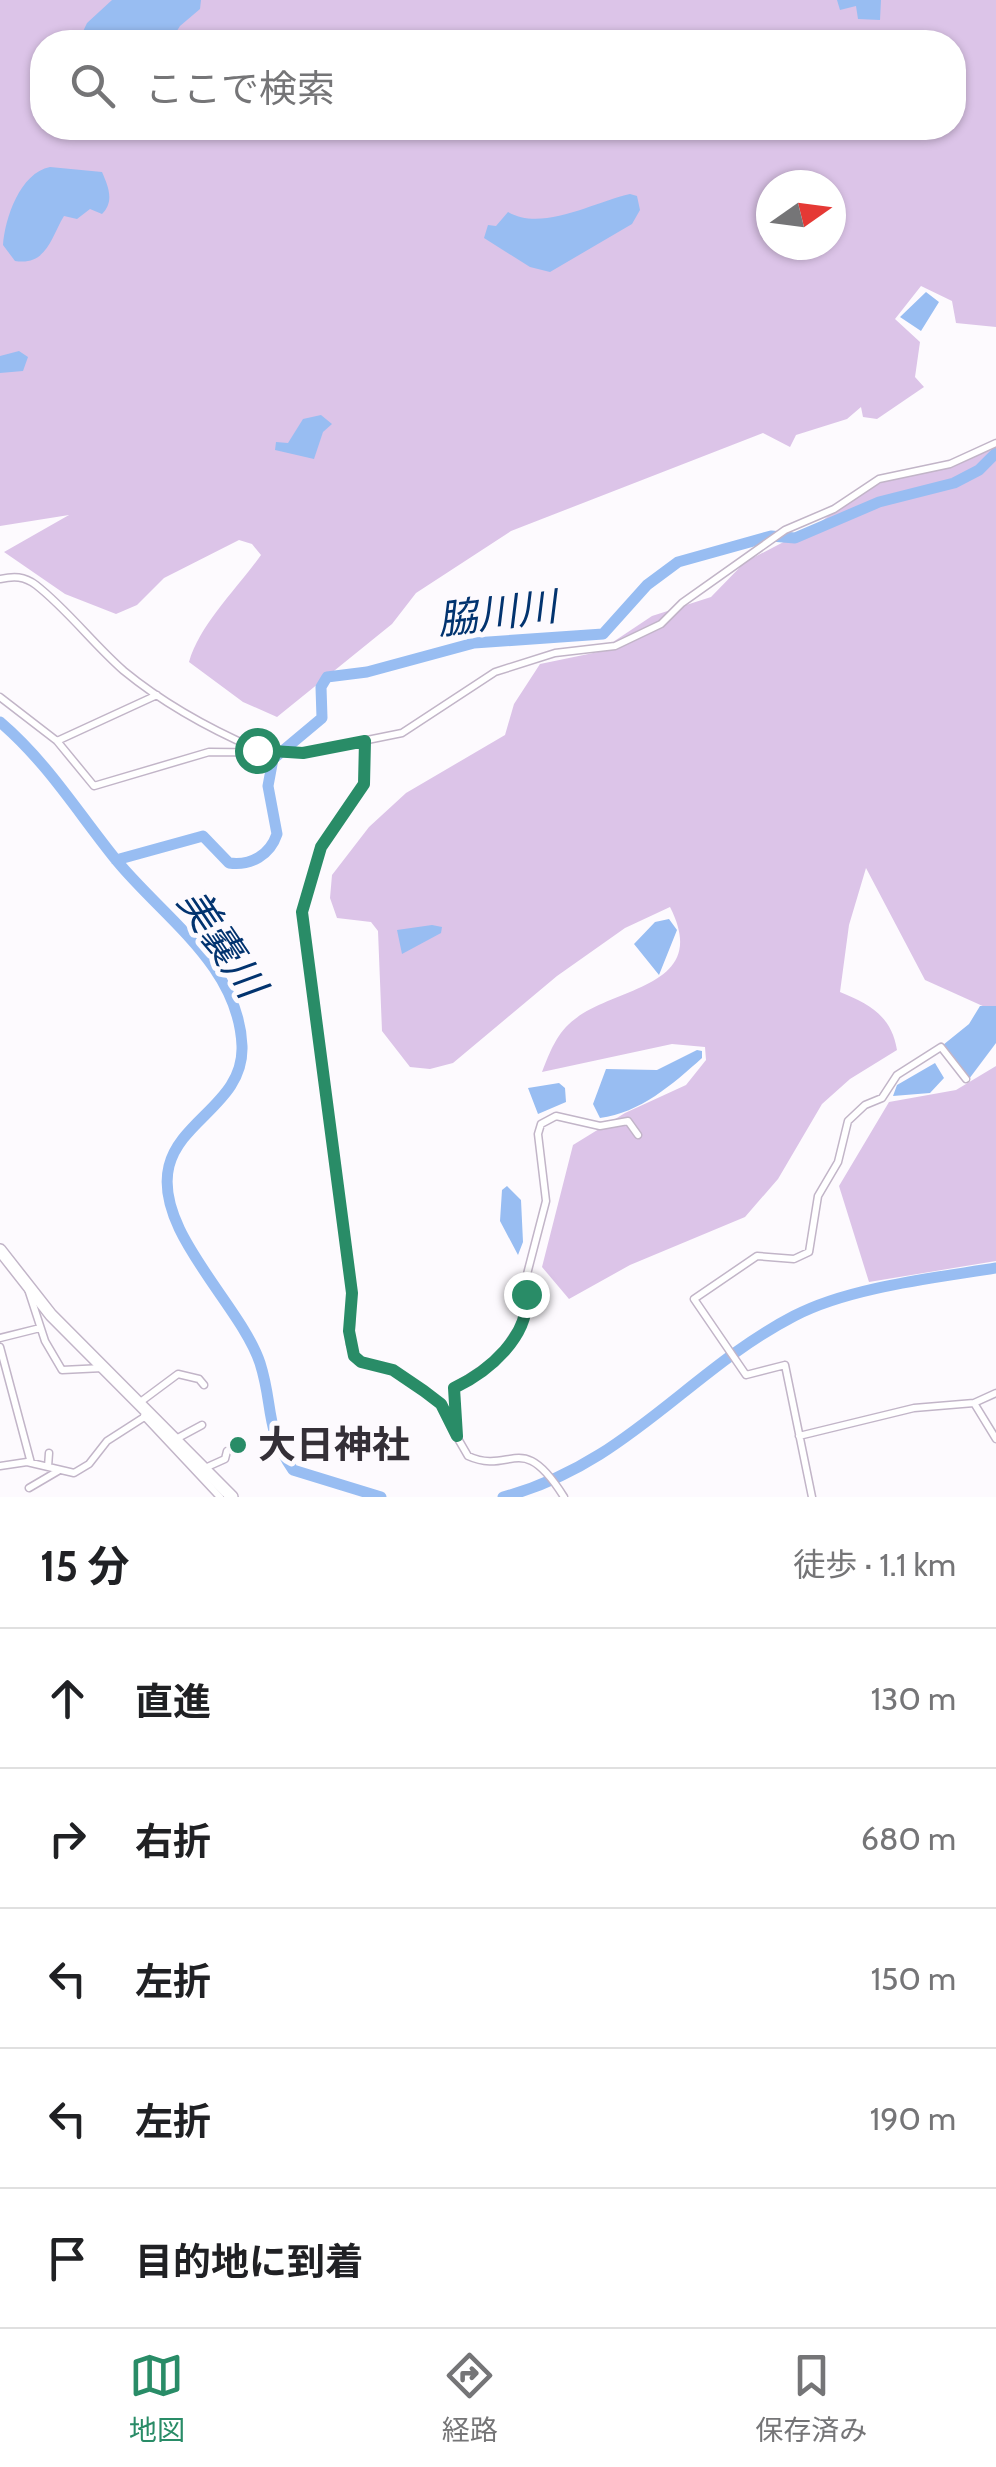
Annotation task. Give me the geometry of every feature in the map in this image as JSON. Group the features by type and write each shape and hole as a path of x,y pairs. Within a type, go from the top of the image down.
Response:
{"main road":[{"path":"1,1253 28,1288 147,1415 232,1497"}],"street":[{"path":"0,696 56,741 94,786 208,752 296,752 365,741 414,728 494,672 555,653 616,646 661,624 682,603 785,530 834,509 879,479 950,464 996,443"},
{"path":"0,579 16,576 35,585 124,670 157,695 218,733 257,750"},
{"path":"56,741 157,695"},
{"path":"365,741 364,784 321,847 302,912 352,1293 350,1344 358,1361 393,1370 441,1404 474,1459 522,1456 550,1476 563,1494"},
{"path":"812,1497 785,1365 746,1374 694,1299 757,1256 794,1260 808,1252 818,1196 838,1162 848,1121 865,1105 882,1098 897,1075 941,1047 966,1079"},
{"path":"457,1436 454,1388 499,1358 520,1326 527,1305 526,1278 546,1201 538,1134 541,1124 556,1116 600,1126 628,1121 638,1135"},
{"path":"28,1288 40,1328 62,1370 103,1368"},
{"path":"0,1338 40,1328"},
{"path":"0,1347 31,1463"},
{"path":"138,1403 178,1374 199,1379 204,1385"},
{"path":"800,1436 914,1408 974,1402 996,1393"},
{"path":"974,1402 996,1439"},
{"path":"0,1466 31,1463 58,1470 82,1469 108,1441 147,1415 220,1497"},
{"path":"175,1440 202,1425"},
{"path":"204,1469 226,1459 227,1451"},
{"path":"48,1453 48,1467"},
{"path":"29,1488 58,1470"}],"shaded area":[{"path":"0,0 996,0 996,327 956,323 952,301 921,286 895,319 920,342 915,377 924,387 877,419 863,417 861,407 847,419 796,435 790,447 763,433 511,531 416,593 392,624 277,717 243,702 189,662 210,620 261,555 252,544 239,540 164,578 137,605 116,614 65,594 4,552 69,515 0,526"},
{"path":"996,449 996,1012 925,980 866,868 849,925 840,992 861,1001 885,1020 897,1050 850,1079 822,1104 778,1179 745,1217 630,1265 569,1299 542,1267 573,1145 625,1113 686,1085 706,1060 705,1047 672,1044 542,1072 559,1036 575,1019 654,981 669,969 678,954 679,933 670,907 625,928 557,976 453,1063 430,1069 410,1067 382,1031 378,931 371,922 337,918 330,898 332,875 369,827 406,793 505,735 514,704 540,664 598,652 652,616 711,597 745,562 818,524 858,493 915,468"},
{"path":"996,1066 996,1261 869,1282 839,1186 889,1102 956,1090"}],"water":[{"path":"112,0 201,0 200,9 178,30 84,30"},
{"path":"837,0 881,0 880,20 858,19 856,6 840,10"},
{"path":"50,167 102,172 108,204 102,214 90,209 77,219 64,216 41,254 34,259 15,261 3,245 11,210 30,178"},
{"path":"630,194 637,196 640,210 632,224 550,272 530,267 484,238 488,225 496,226 508,212 536,219 552,217"},
{"path":"926,292 939,302 921,331 900,317"},
{"path":"19,351 28,357 23,371 0,373 0,356"},
{"path":"321,415 332,424 323,432 314,459 275,450 276,442 288,443 303,419"},
{"path":"669,919 677,930 659,975 634,944 655,922"},
{"path":"442,927 441,933 402,954 397,930"},
{"path":"980,1006 996,1006 996,1043 969,1079 943,1045 969,1024"},
{"path":"702,1051 702,1058 655,1096 629,1110 600,1118 593,1104 606,1069 657,1070"},
{"path":"935,1063 944,1078 930,1093 893,1096 897,1085"},
{"path":"559,1083 565,1088 566,1102 538,1114 528,1088"},
{"path":"507,1186 521,1200 523,1242 518,1255 500,1221 502,1190"}],"waterway":[{"name":"脇川川","path":"116,860 203,836 229,863 245,863 265,853 277,834 268,786 273,759 322,718 321,687 327,677 367,672 474,643 603,634 647,585 678,562 771,536 795,538 879,502 954,483 979,470 996,453"},
{"name":"美嚢川","path":"0,722 48,771 135,882 196,944 228,991 238,1017 240,1065 233,1082 186,1135 169,1166 168,1190 174,1216 201,1267 250,1341 260,1363 278,1441 293,1470 381,1497"},
{"name":"美嚢川","path":"503,1497 585,1463 756,1338 794,1316 866,1291 996,1268"}],"place":[{"name":"大日神社","path":"238,1445"}],"route":[{"path":"257,750 303,753 365,741 364,784 321,847 302,912 352,1293 349,1331 354,1356 358,1361 393,1370 441,1404 457,1436 454,1388 499,1358 520,1326 527,1305 526,1294"}]}
